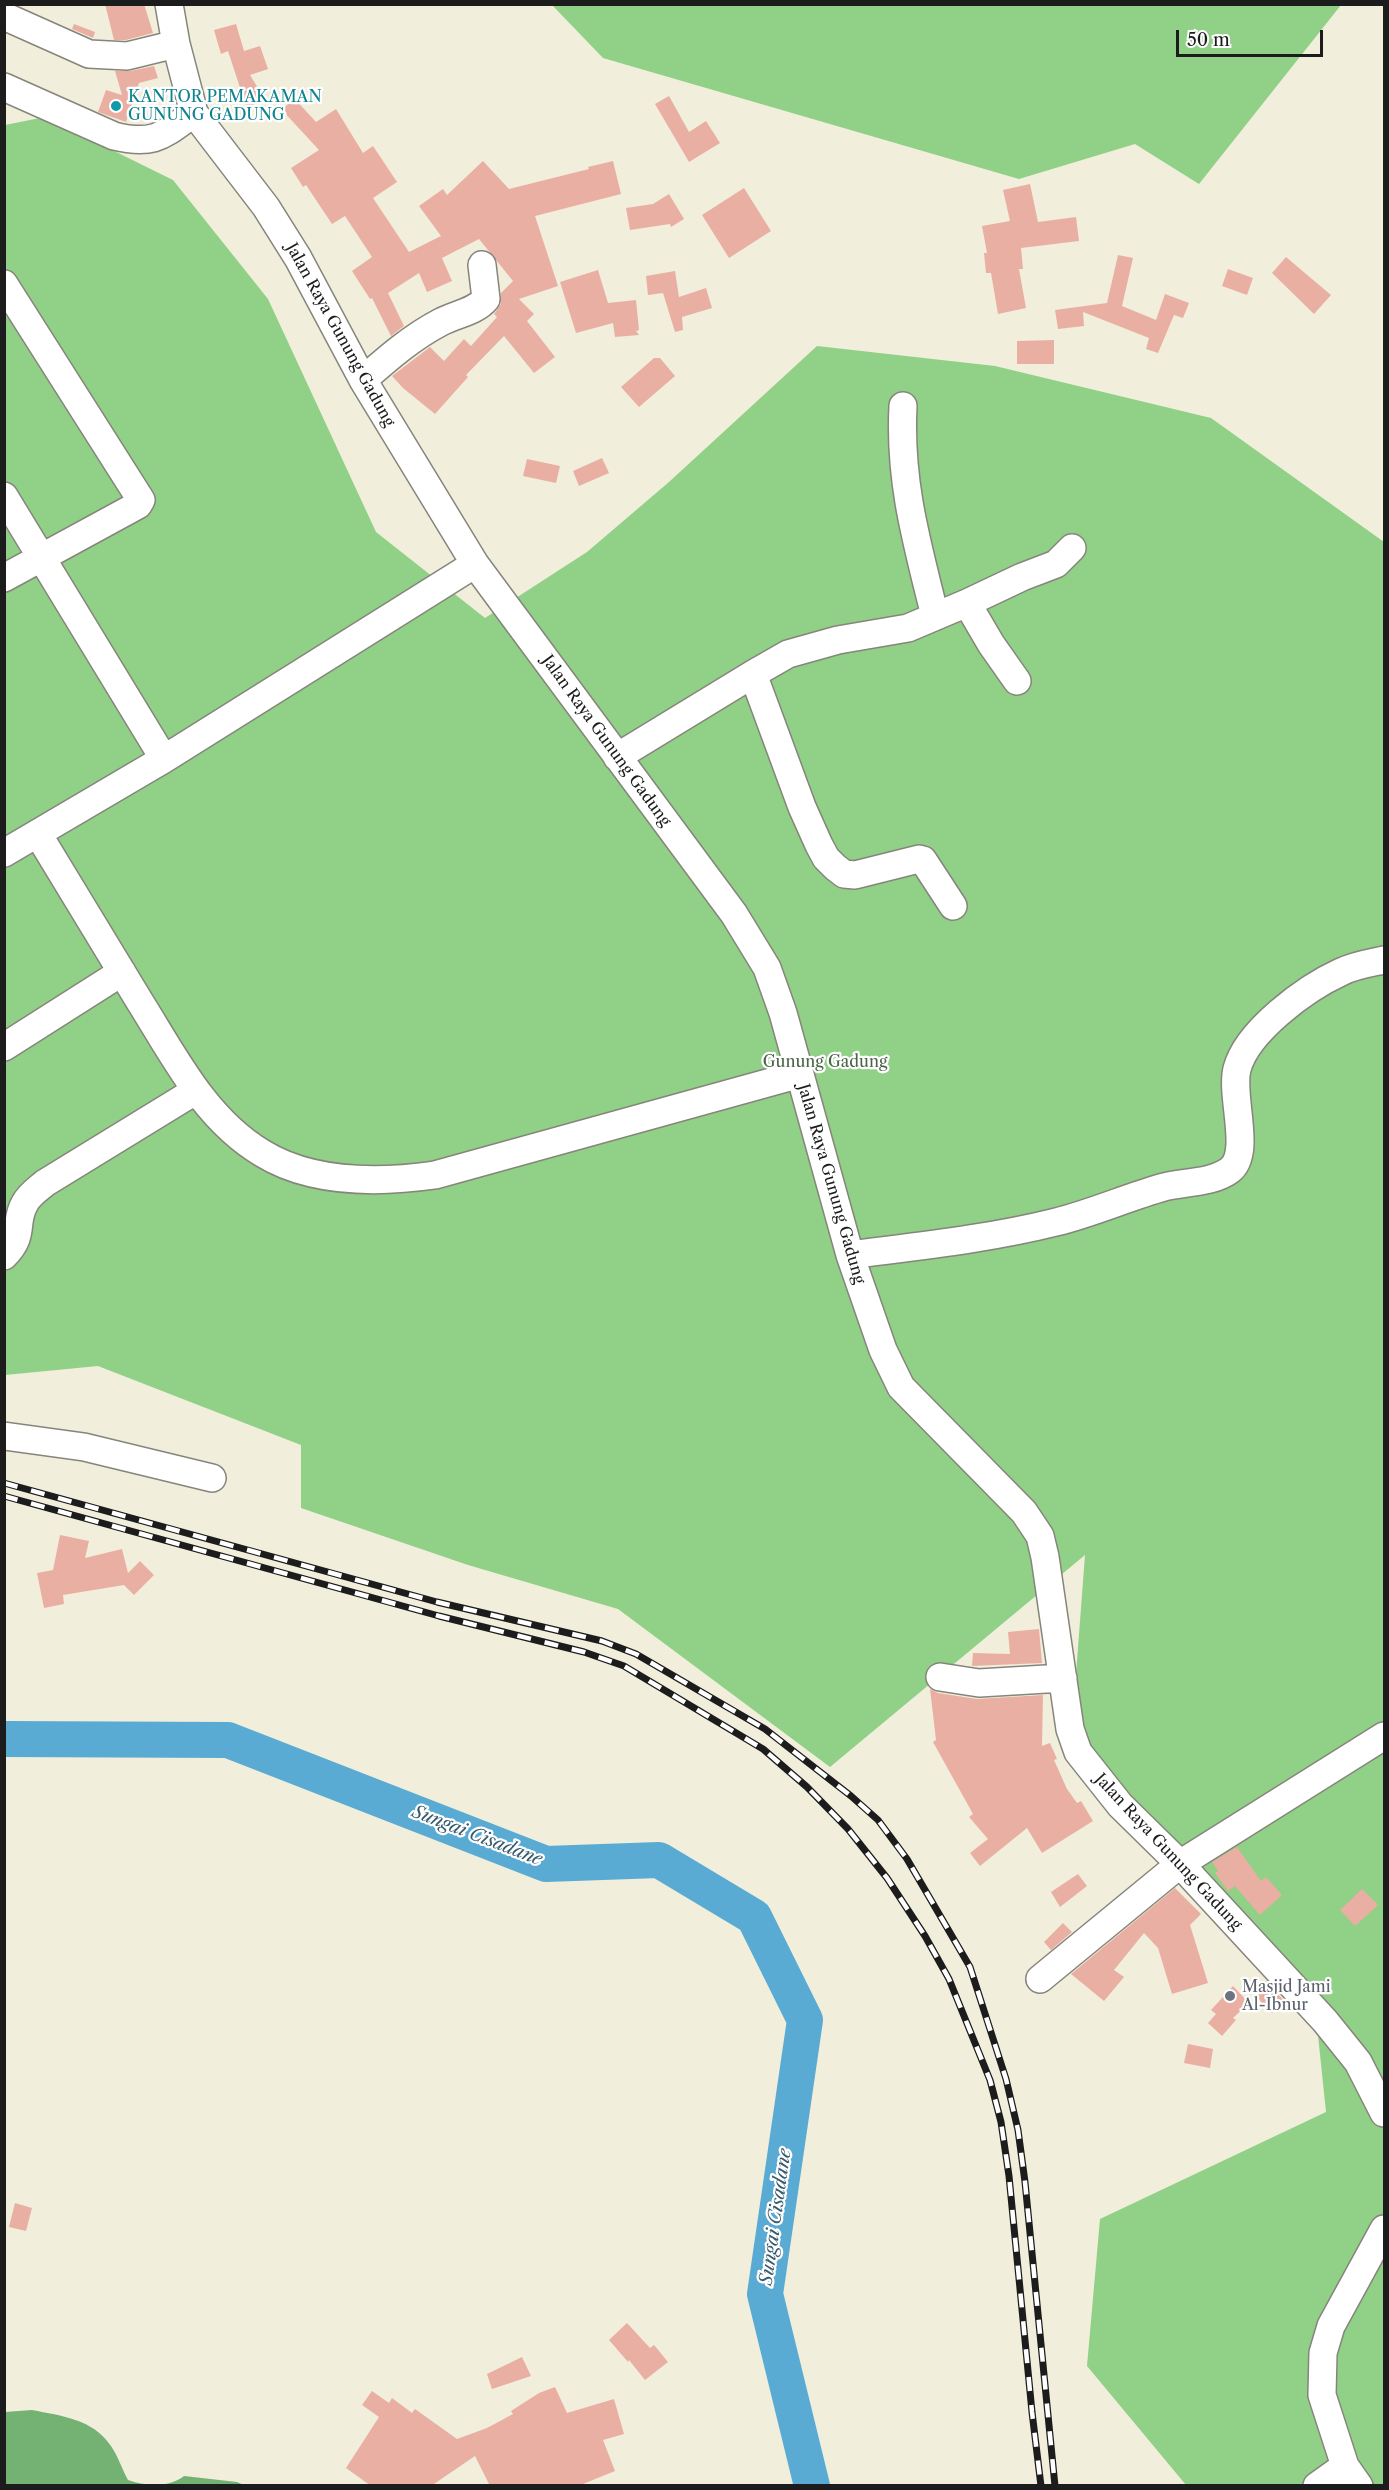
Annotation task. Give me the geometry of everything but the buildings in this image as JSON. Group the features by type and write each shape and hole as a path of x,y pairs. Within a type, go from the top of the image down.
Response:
{"street":[{"name":"Jalan Raya Gunung Gadung","path":"169,4 176,44 194,112 266,207 297,258 363,380 475,564 734,914 767,968 800,1074 849,1255 883,1350 901,1387 1024,1512 1040,1536 1071,1729 1078,1752 1120,1805 1180,1864 1325,2021 1358,2062 1384,2113"},
{"path":"4,16 89,54 128,56 176,44"},
{"path":"4,87 114,136 129,140 158,139 194,112"},
{"path":"363,380 394,353 441,322 480,305 486,299 482,266"},
{"path":"4,284 141,500 138,505 4,578"},
{"path":"903,406 901,436 905,485 935,616"},
{"path":"4,496 164,759"},
{"path":"617,758 788,654 811,647 892,632 935,616 1056,564 1072,548"},
{"path":"4,853 164,759 475,564"},
{"path":"967,603 991,644 1017,681"},
{"path":"753,674 802,807 826,858 844,874 855,875 919,859 923,860 953,906"},
{"path":"38,834 195,1091 237,1135 261,1153 290,1167 317,1174 378,1180 435,1175 800,1074"},
{"path":"849,1255 969,1240 1056,1222 1164,1187 1216,1176 1229,1170 1236,1163 1240,1152 1235,1086 1237,1069 1254,1038 1281,1012 1327,979 1355,966 1384,960"},
{"path":"4,1047 122,972"},
{"path":"4,1256 13,1247 18,1237 21,1211 34,1193 45,1183 195,1091"},
{"path":"4,1436 84,1447 212,1478"},
{"path":"940,1677 989,1683 1063,1678"},
{"path":"1040,1979 1180,1864 1384,1736"},
{"path":"1317,2486 1352,2476 1322,2394 1323,2353 1335,2317 1384,2229"}],"green space":[{"path":"552,5 1341,5 1199,184 1135,144 1019,179 603,58"},
{"name":"Gunung Gadung","path":"45,117 173,180 268,299 376,532 485,618 587,552 669,482 817,346 995,366 1211,418 1384,542 1384,2485 1186,2485 1087,2366 1100,2219 1326,2112 1316,2016 1180,1864 1072,1727 1085,1555 830,1767 618,1609 468,1565 301,1508 301,1445 98,1366 5,1375 5,125"},
{"path":"32,2410 86,2424 104,2437 111,2446 128,2480 157,2485 5,2485 5,2412"},
{"path":"184,2476 237,2482 244,2485 157,2485 171,2483"}],"waterway":[{"name":"Sungai Cisadane","path":"4,1739 228,1740 546,1864 659,1860 754,1917 805,2020 765,2294 812,2486"}],"railway":[{"path":"4,1483 437,1602 602,1641 636,1654 765,1729 878,1820 907,1859 970,1967 1006,2079 1018,2130 1025,2182 1055,2486"},
{"path":"4,1496 439,1616 584,1652 624,1666 763,1749 807,1787 848,1829 887,1878 925,1936 949,1979 990,2080 1001,2122 1009,2176 1041,2486"}],"place":[{"name":"KANTOR PEMAKAMAN GUNUNG GADUNG","path":"116,106"},
{"name":"Masjid Jami Al-Ibnur","path":"1230,1996"}]}
